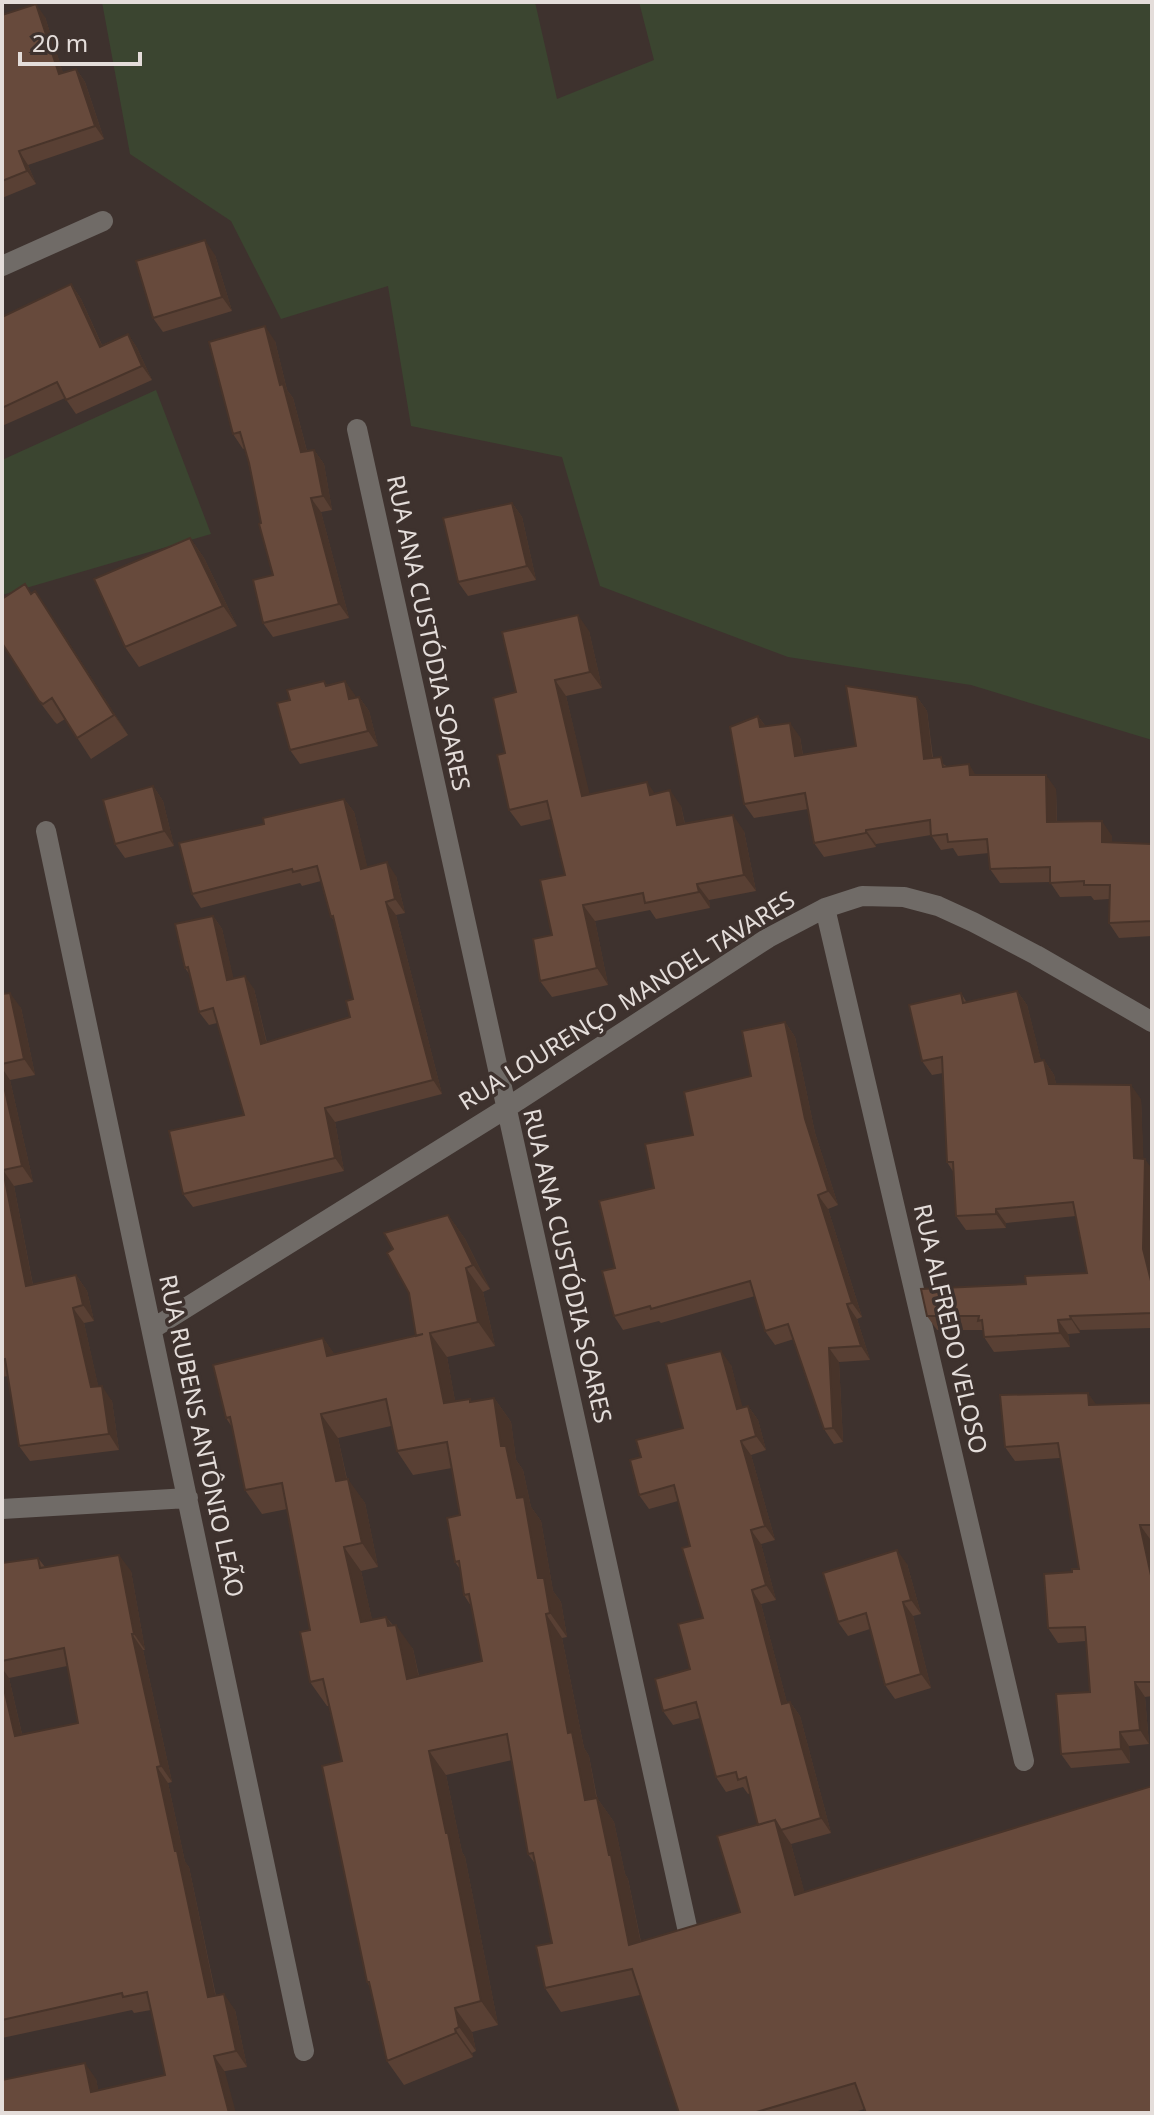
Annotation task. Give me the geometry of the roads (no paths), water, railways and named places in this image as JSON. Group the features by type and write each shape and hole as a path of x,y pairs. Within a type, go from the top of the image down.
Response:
{"street":[{"path":"2,266 103,221"},
{"name":"RUA ANA CUSTÓDIA SOARES","path":"357,429 687,1927"},
{"name":"RUA RUBENS ANTÔNIO LEÃO","path":"46,831 304,2051"},
{"name":"RUA LOURENÇO MANOEL TAVARES","path":"152,1329 505,1109 768,938 825,908 862,896 904,897 938,906 1036,955 1148,1020"},
{"name":"RUA ALFREDO VELOSO","path":"825,908 1024,1761"},
{"path":"1148,1020 1152,1041"},
{"path":"2,1509 188,1498"}]}
